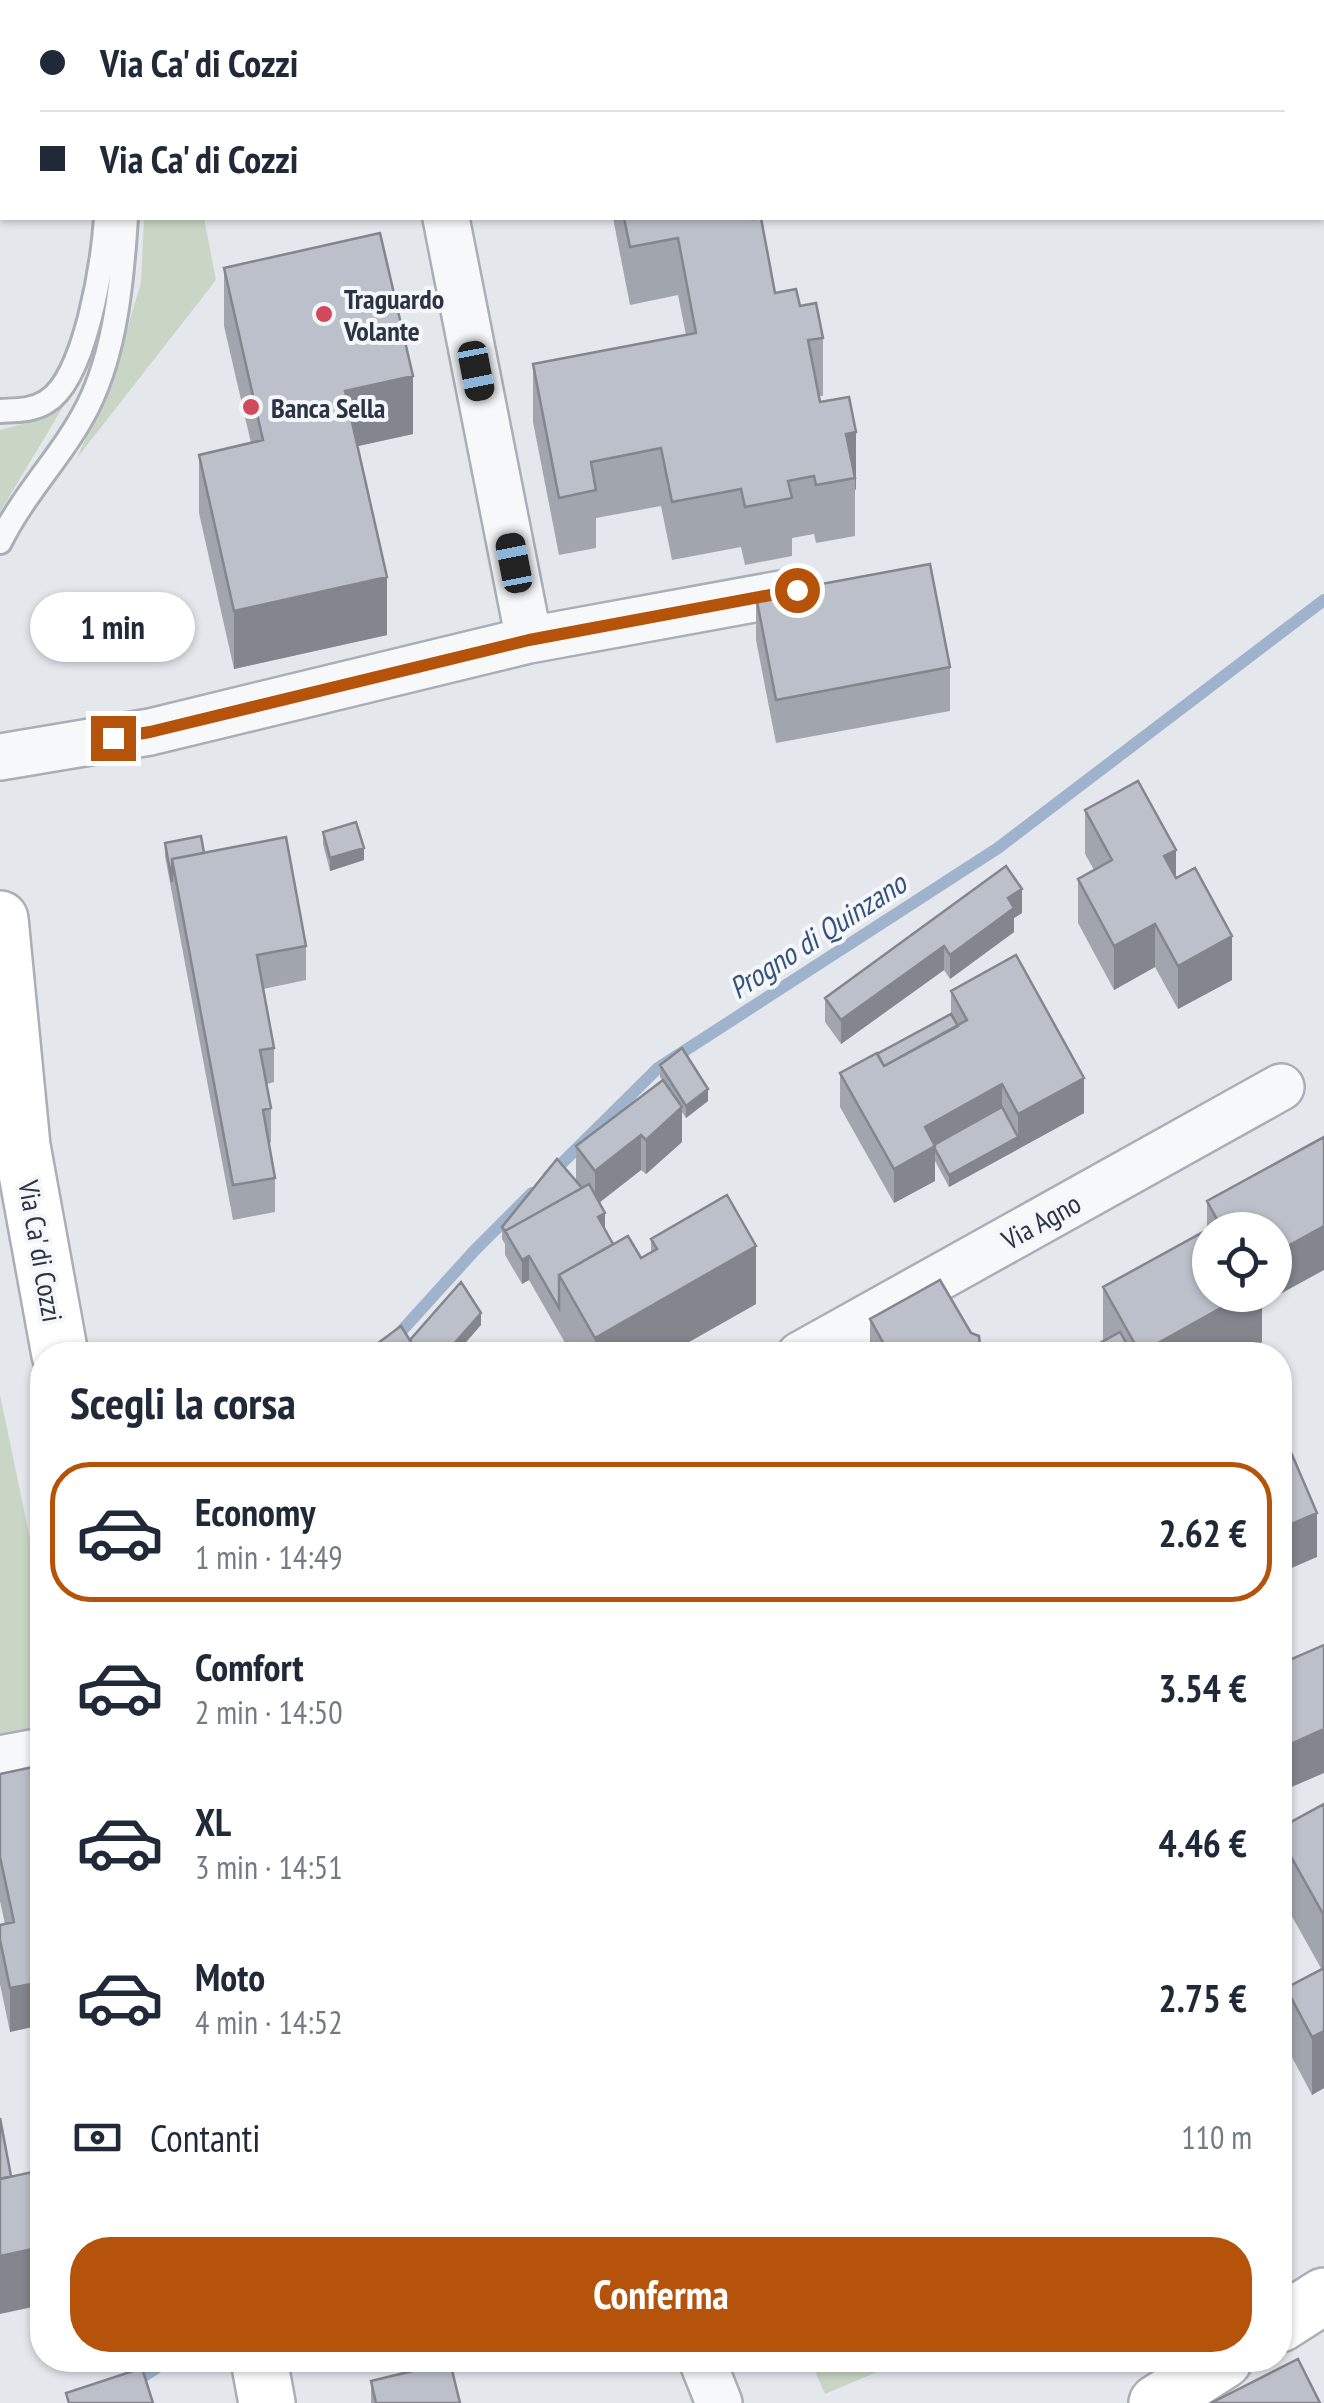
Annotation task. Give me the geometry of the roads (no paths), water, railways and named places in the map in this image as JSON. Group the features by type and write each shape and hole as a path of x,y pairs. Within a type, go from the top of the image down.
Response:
{"main road":[{"name":"Via Ca' di Cozzi","path":"0,919 22,1146 58,1342"},
{"name":"Via Ca' di Cozzi","path":"0,1078 22,1146"},
{"path":"1292,2316 1324,2296"},
{"path":"261,2372 267,2403"},
{"path":"1157,2403 1205,2372"}],"street":[{"path":"446,220 529,640"},
{"path":"0,757 150,732 529,640 797,590"},
{"name":"Via Agno","path":"823,1342 1281,1087"},
{"path":"0,1760 30,1754"},
{"path":"707,2372 719,2403"}],"lane":[{"path":"0,411 30,409 49,401 62,386 79,352 96,294 106,220"},
{"path":"0,542 88,406 111,340 126,220"}],"waterway":[{"name":"Progno di Quinzano","path":"549,1176 658,1068 998,848 1324,600"},
{"name":"Progno di Quinzano","path":"392,1342 532,1193"},
{"name":"Progno di Quinzano","path":"133,2383 150,2372"}],"place":[{"name":"Traguardo Volante","path":"324,314"},
{"name":"Banca Sella","path":"251,407"}]}
